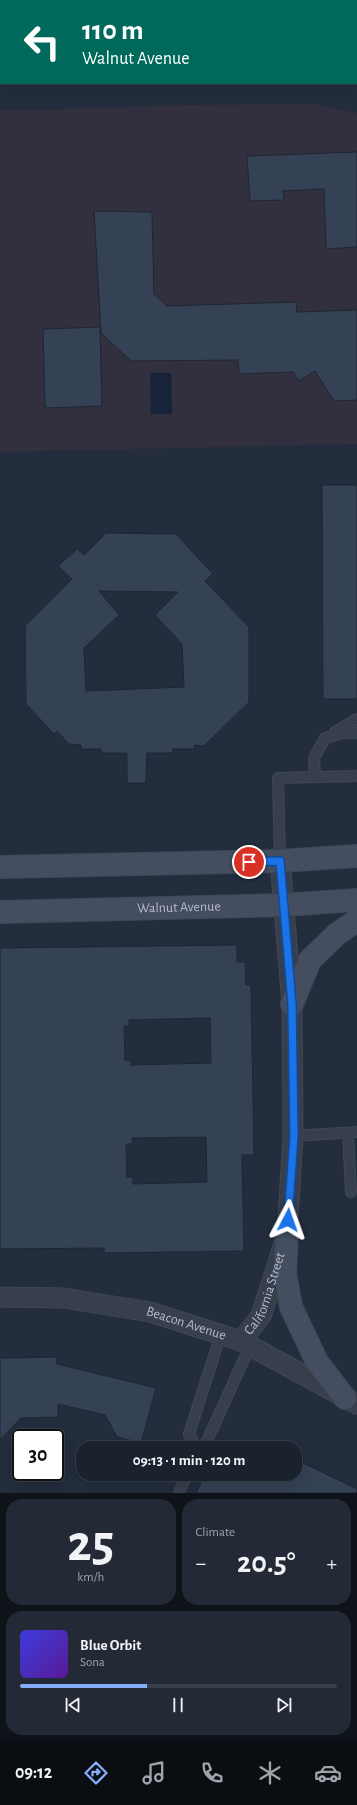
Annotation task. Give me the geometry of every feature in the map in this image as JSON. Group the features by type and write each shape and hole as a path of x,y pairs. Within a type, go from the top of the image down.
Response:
{"main road":[{"path":"0,867 280,861 357,856"},
{"name":"Walnut Avenue","path":"0,912 283,904 357,900"},
{"path":"292,1004 310,960 337,934 357,920"},
{"path":"287,1234 285,1273 290,1307 317,1362 351,1401"}],"street":[{"name":"California Street","path":"245,1343 261,1316 287,1234 294,1136 292,1004 280,861"},
{"name":"Beacon Avenue","path":"0,1297 64,1298 150,1312 245,1343 351,1401"}],"lane":[{"path":"315,777 314,758 325,738 357,719"},
{"path":"325,738 344,733 357,733"},
{"path":"280,861 278,778 357,776"},
{"path":"294,1136 353,1133 350,1192"},
{"path":"193,1441 189,1434 221,1334"},
{"path":"207,1441 245,1343"},
{"path":"179,1493 183,1481"}],"shaded area":[{"path":"314,104 357,113 357,444 0,452 0,111 182,105"}],"water":[{"path":"150,373 171,373 172,414 151,414"}],"building":[{"path":"357,152 357,247 326,249 324,189 283,191 284,200 250,201 247,156"},
{"path":"94,211 152,212 154,294 167,306 296,302 297,312 357,310 357,400 334,401 315,371 299,381 293,372 239,374 238,360 131,361 101,333"},
{"path":"100,327 102,406 45,408 43,329"},
{"path":"322,485 357,485 357,699 323,699"},
{"path":"106,533 176,534 213,574 205,581 249,627 249,702 204,746 195,745 194,749 173,749 172,753 147,753 146,783 127,783 127,753 102,753 101,749 81,749 81,745 69,744 57,731 54,734 26,704 25,626 72,579 58,566 77,549 84,555","holes":["99,591 178,592 155,615 182,644 184,687 86,691 84,648 119,615"]},
{"path":"237,945 237,962 245,962 246,985 251,985 254,1155 242,1155 244,1251 104,1253 104,1248 0,1249 0,948","holes":["210,1018 211,1063 131,1065 131,1060 125,1060 124,1026 129,1026 129,1020","206,1137 207,1182 133,1184 133,1177 127,1177 126,1144 132,1144 132,1138"]},
{"path":"57,1357 57,1364 156,1388 142,1441 133,1441 117,1437 105,1415 58,1404 58,1417 21,1418 0,1440 0,1358"},
{"path":"302,1462 357,1489 357,1493 196,1493 202,1481 302,1481"}],"route":[{"path":"249,862 280,861 292,1004 294,1136 288,1220"}]}
